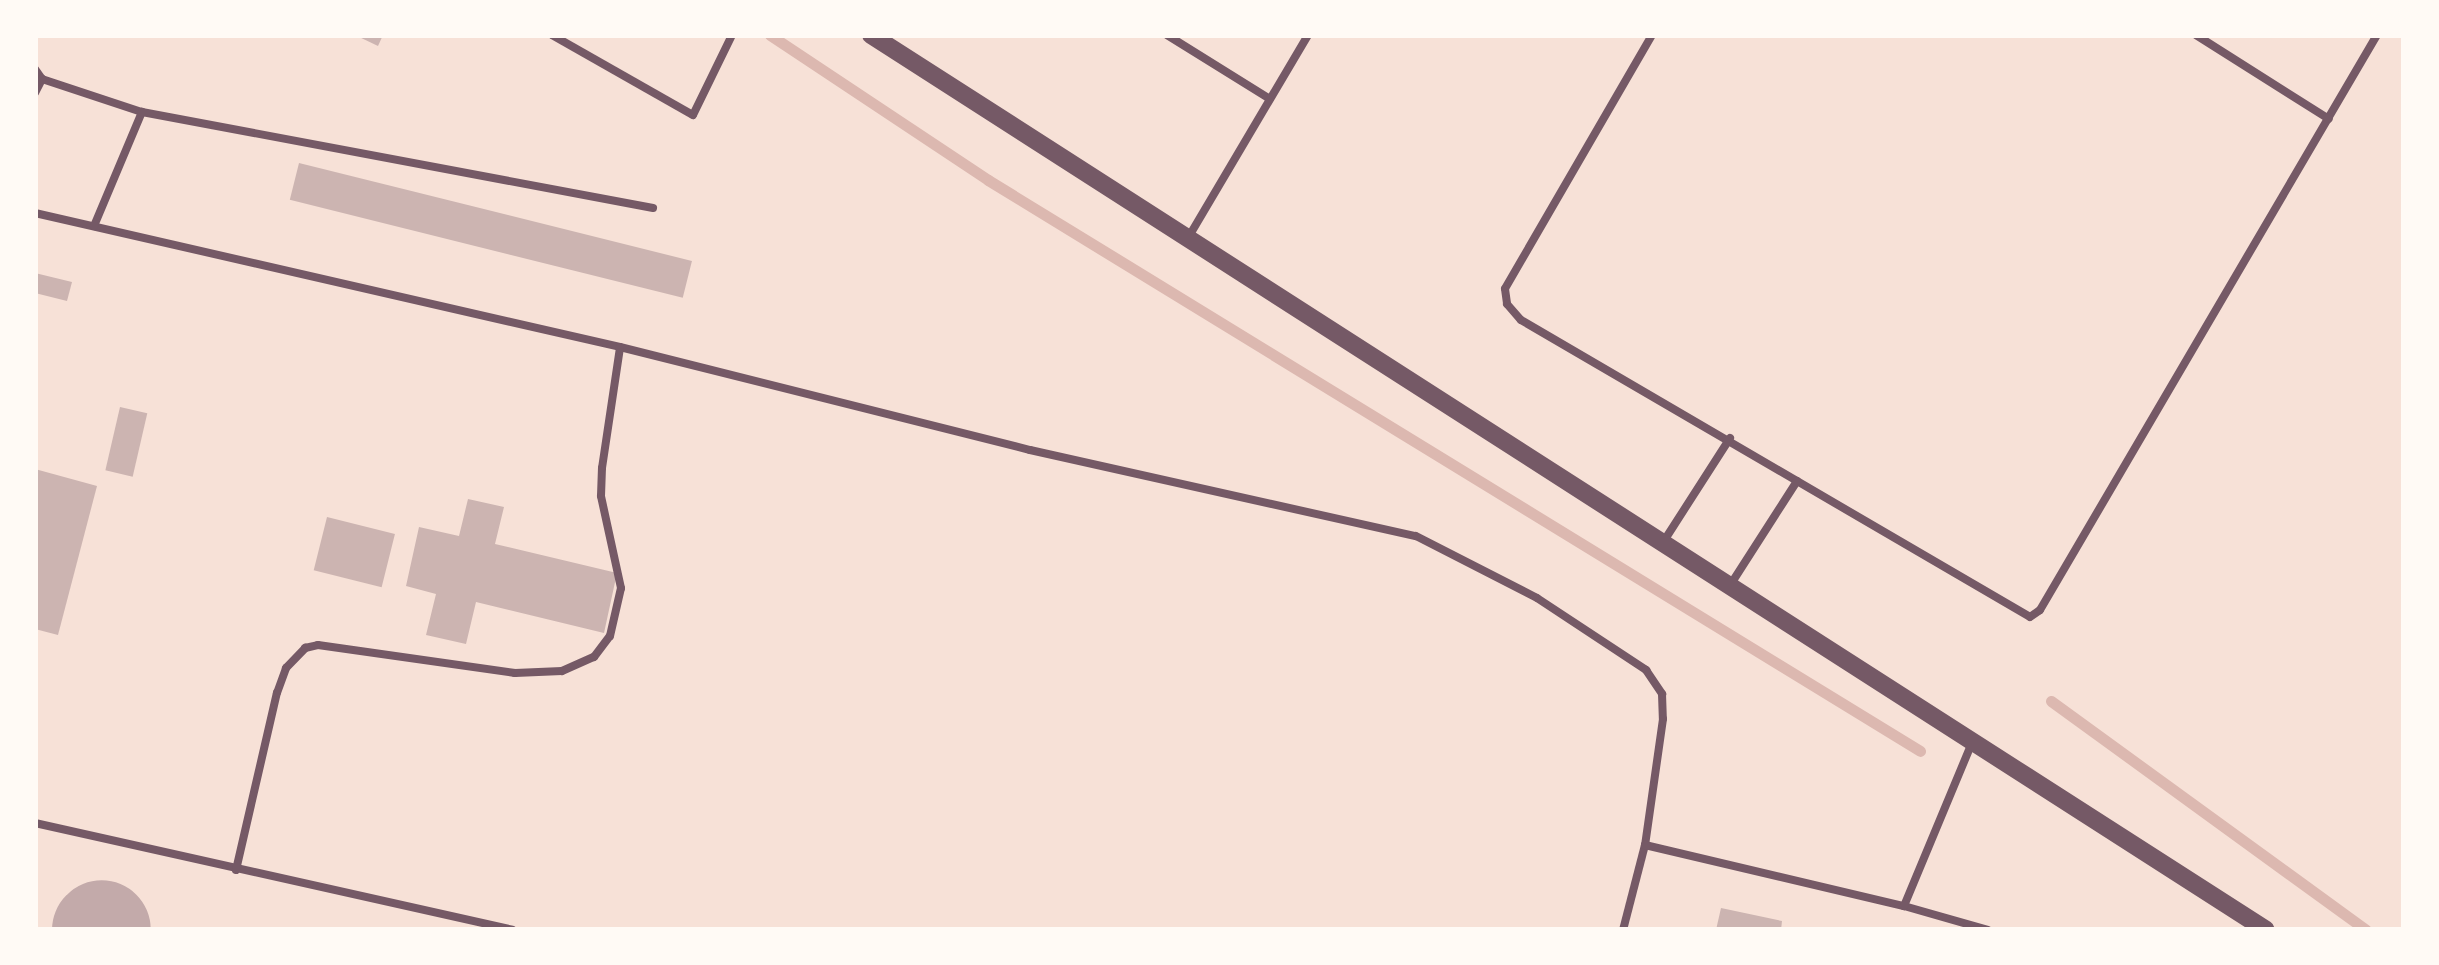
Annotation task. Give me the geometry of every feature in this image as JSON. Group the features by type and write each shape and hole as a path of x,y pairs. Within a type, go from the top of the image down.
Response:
{"street":[{"path":"872,35 894,41 1186,240 2266,930"}],"lane":[{"path":"552,35 693,115 732,35"},
{"path":"1167,35 1270,98"},
{"path":"1186,240 1308,35"},
{"path":"1652,35 1505,289 1507,304 1522,320 1730,438 2013,610 2030,616 2040,610 2377,35"},
{"path":"2196,35 2329,119"},
{"path":"35,69 42,79 142,112 654,208"},
{"path":"35,93 42,79"},
{"path":"94,226 142,112"},
{"path":"35,213 620,347 1030,450 1416,536 1442,547 1537,598 1646,670 1662,694 1663,719 1645,844 1623,930"},
{"path":"236,870 276,693 286,668 305,648 318,645 515,673 562,671 594,657 610,636 621,588 601,496 620,347"},
{"path":"1661,544 1730,438"},
{"path":"1728,588 1797,482"},
{"path":"1904,906 1973,742"},
{"path":"35,823 512,930"},
{"path":"1645,844 1988,930"}],"building":[{"path":"355,35 383,35 378,46"},
{"path":"299,163 692,261 683,298 290,200"},
{"path":"35,273 72,282 67,301 35,293"},
{"path":"120,407 147,413 133,477 105,470"},
{"path":"35,469 97,486 58,635 35,629"},
{"path":"468,499 504,507 495,544 617,573 604,633 476,602 466,644 426,635 436,594 406,586 419,527 459,536"},
{"path":"327,517 395,534 382,587 314,570"},
{"path":"1721,908 1782,921 1781,930 1716,930"}],"waterway":[{"path":"770,35 988,180 1920,751"},
{"path":"2051,701 2366,930"}]}
